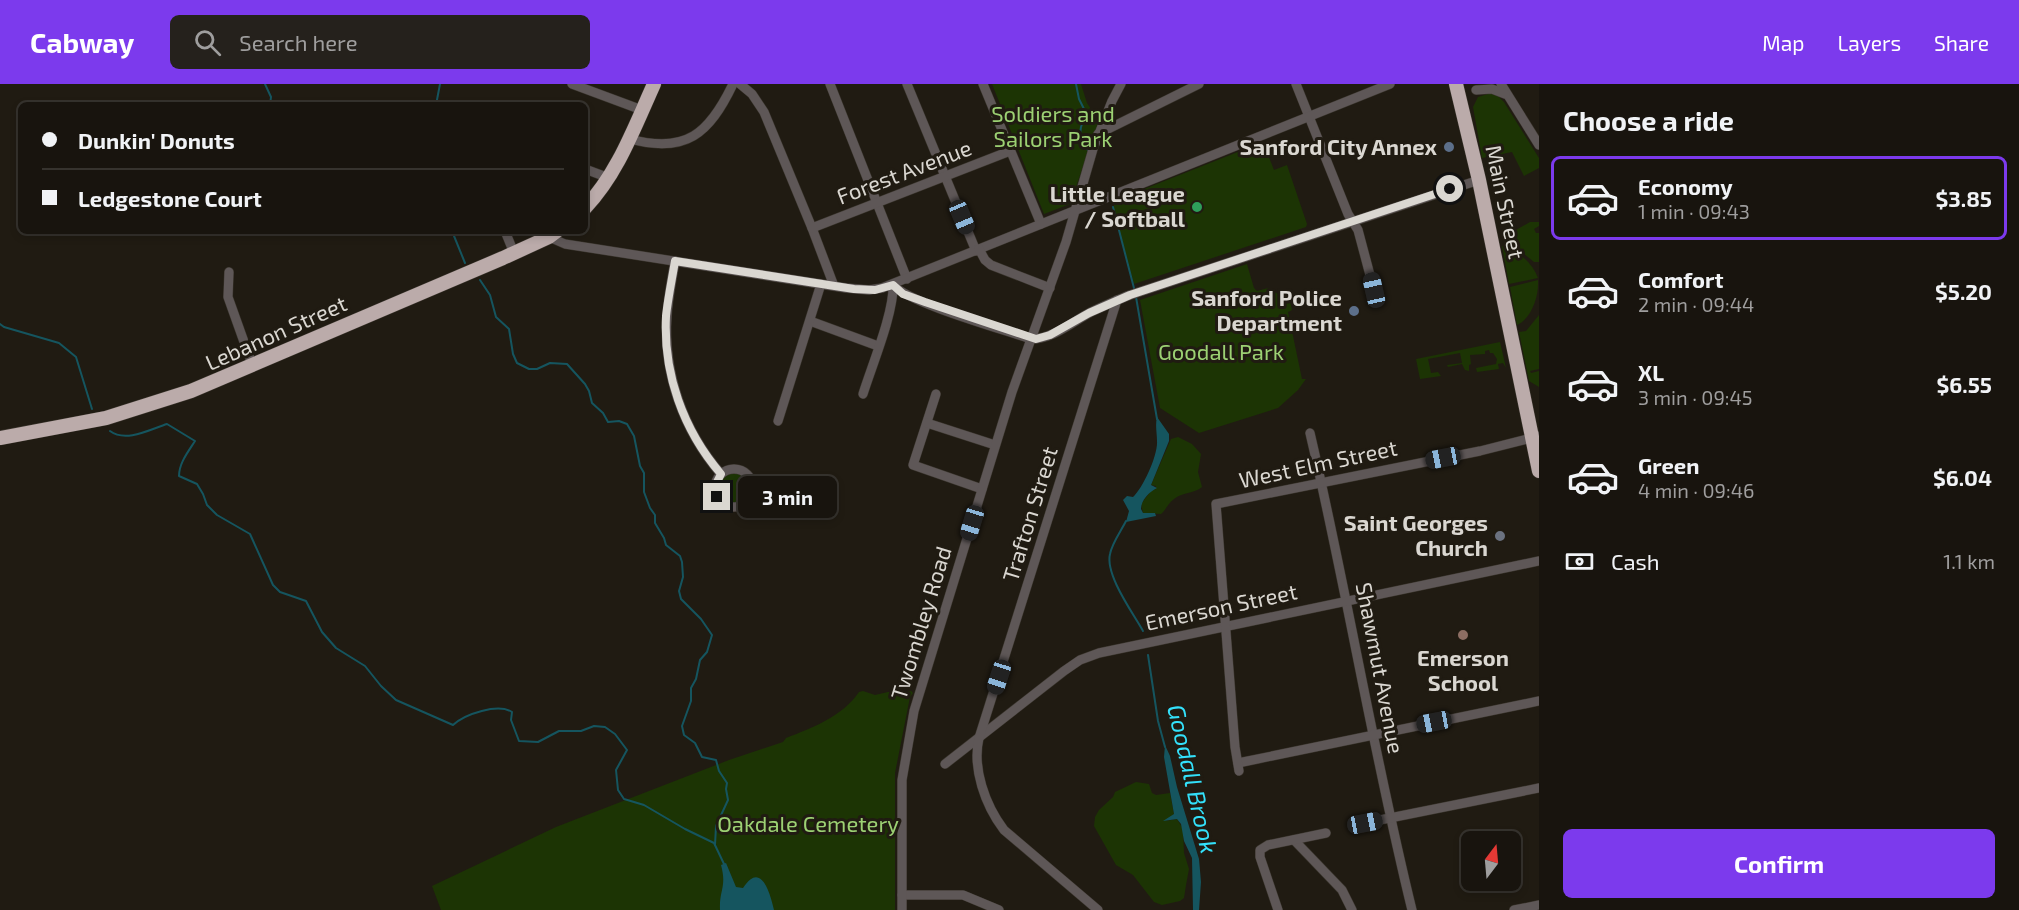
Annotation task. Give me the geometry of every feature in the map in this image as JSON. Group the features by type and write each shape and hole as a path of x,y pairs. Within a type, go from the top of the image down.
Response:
{"highway":[{"path":"588,204 609,178 630,139 654,84"},
{"name":"Main Street","path":"1460,88 1536,438 1539,471"},
{"name":"Lebanon Street","path":"0,438 90,421 143,408 197,389 253,367 553,234"}],"street":[{"path":"572,84 642,110"},
{"path":"630,139 658,145 674,144 686,140 714,117 733,84"},
{"path":"740,84 761,106 813,228 834,286"},
{"path":"830,84 907,279"},
{"path":"906,84 977,250 991,265 1050,288"},
{"path":"983,84 1041,224"},
{"name":"Twombley Road","path":"902,910 902,780 914,711 995,446 1050,288 1098,134 1121,84"},
{"path":"1098,134 1199,84"},
{"path":"1296,84 1352,221 1358,230 1374,290"},
{"path":"553,234 565,244 869,290 893,285 1390,84"},
{"path":"1501,84 1539,145"},
{"path":"1460,88 1492,88 1508,97"},
{"name":"Forest Avenue","path":"813,228 1010,151"},
{"path":"588,170 609,178"},
{"path":"893,285 903,294 1031,339 1050,335 1089,313 1130,295 1479,180"},
{"path":"506,234 514,253"},
{"path":"675,261 666,316 672,380 692,433 721,474"},
{"path":"229,272 228,297 253,367"},
{"path":"778,421 821,284"},
{"path":"863,394 893,297 893,285"},
{"name":"Trafton Street","path":"1098,910 1069,883 1012,838 1000,825 986,795 977,768 976,755 979,738 1117,300"},
{"path":"810,321 878,346"},
{"path":"936,393 913,465 982,489"},
{"path":"927,423 995,446"},
{"name":"Shawmut Avenue","path":"1310,433 1347,601 1390,819 1412,910"},
{"name":"West Elm Street","path":"1226,626 1216,504 1536,438"},
{"path":"737,470 747,475 751,481 752,492 743,504 732,507 719,501 716,487 721,474 737,470"},
{"name":"Emerson Street","path":"945,764 1064,671 1086,657 1107,650 1539,561"},
{"path":"1226,626 1238,767 1374,734 1539,701"},
{"path":"1360,824 1539,788"},
{"path":"1278,910 1260,857 1260,850 1264,846 1326,832"},
{"path":"1294,840 1338,885 1352,910"},
{"path":"902,895 959,895 975,898 999,910"},
{"path":"974,910 975,898"},
{"path":"1514,910 1538,907"}],"green space":[{"name":"Soldiers and Sailors Park","path":"992,84 1081,84 1087,103 1099,121 1070,204 1044,214"},
{"path":"1491,93 1504,102 1539,158 1539,168 1524,176 1512,152 1482,158 1473,107 1478,97"},
{"path":"1263,142 1274,170 1287,165 1307,224 1306,227 1134,284 1114,211 1114,201"},
{"path":"1530,222 1539,222 1539,226 1534,229 1536,233 1539,233 1539,262 1534,262 1503,237 1504,233 1514,234 1514,231"},
{"path":"1502,246 1524,258 1538,278 1509,284"},
{"name":"Goodall Park","path":"1247,264 1257,291 1268,288 1290,301 1292,310 1288,312 1302,379 1306,379 1298,390 1278,408 1199,433 1160,408 1140,300"},
{"path":"1538,280 1534,306 1527,317 1517,325 1510,287"},
{"path":"1539,315 1539,369 1530,371 1531,373 1539,371 1539,387 1529,381 1519,332 1526,331"},
{"path":"1500,342 1506,368 1503,363 1498,364 1499,369 1477,372 1476,368 1496,364 1497,359 1489,350 1485,351 1485,354 1470,355 1469,371 1465,370 1462,364 1448,367 1447,365 1462,363 1460,353 1428,359 1431,373 1438,372 1441,376 1420,379 1416,359"},
{"path":"1178,437 1192,444 1201,454 1198,472 1202,487 1177,497 1161,514 1143,513 1141,504 1151,491 1156,489 1156,486 1151,485 1171,439"},
{"path":"734,473 745,477 749,488 745,499 734,503 723,499 719,488 723,477"},
{"name":"Oakdale Cemetery","path":"911,691 913,693 910,697 895,773 895,910 441,910 432,886 556,827 729,760 783,742 786,738 836,714 859,692 875,695 888,692"},
{"path":"1136,782 1149,784 1152,793 1156,795 1170,793 1174,814 1166,821 1177,819 1183,829 1184,853 1189,869 1184,898 1180,901 1162,905 1154,902 1133,875 1116,865 1094,826 1099,810 1113,797 1115,792"}],"water":[{"path":"1157,417 1169,434 1169,441 1151,485 1157,488 1142,502 1141,509 1143,513 1155,513 1156,516 1126,522 1129,511 1123,500 1127,496 1133,497 1149,471 1157,447"},
{"path":"1165,745 1199,859 1201,882 1199,910 1193,910 1192,858 1184,841 1181,824 1177,819 1163,821 1174,814 1164,757"},
{"path":"726,863 736,887 743,888 749,880 755,877 760,878 767,888 774,910 720,910 723,884 721,865"}],"waterway":[{"path":"265,84 271,97 270,102"},
{"path":"437,102 440,84"},
{"name":"Goodall Brook","path":"1076,84 1079,99 1086,113 1079,141 1088,150"},
{"name":"Goodall Brook","path":"1113,207 1135,292"},
{"path":"453,234 465,263"},
{"path":"480,280 490,295 496,317 509,329 513,354 517,363 529,369 537,369 550,363 567,364 585,384 592,403 603,413 608,422 619,421 627,424 634,436 640,466 644,473 644,492 655,515 655,523 666,545 680,556 682,562 683,577 679,591 681,599 701,619 712,635 707,652 700,660 696,679 691,688 691,701 682,726 684,735 695,743 702,757 716,760 719,771 727,783 728,800 716,826 715,845"},
{"name":"Goodall Brook","path":"1136,297 1157,419"},
{"path":"0,324 59,343 76,357 92,409"},
{"path":"110,431 123,436 146,432 167,424 195,441 182,462 179,476 197,484 207,505 217,515 250,534 273,585 280,592 306,601 322,632 336,648 365,666 396,700 453,725 465,717 482,711 506,710 512,712 511,720 519,741 538,742 559,731 581,731 594,726 605,727 615,734 627,750 616,770 618,790 624,799 644,805 714,843 724,864"},
{"name":"Goodall Brook","path":"1126,521 1113,546 1110,563 1121,594 1143,631"},
{"name":"Goodall Brook","path":"1148,655 1158,721 1165,747"}],"place":[{"name":"Sanford City Annex","path":"1449,147"},
{"name":"Little League / Softball","path":"1197,207"},
{"name":"Sanford Police Department","path":"1354,311"},
{"name":"Saint Georges Church","path":"1500,536"},
{"name":"Emerson School","path":"1463,635"}],"route":[{"path":"717,497 716,484 721,474 697,441 686,419 669,366 666,316 675,261 854,289 875,290 893,285 903,294 1036,339 1050,335 1089,313 1130,295 1450,189"}]}
